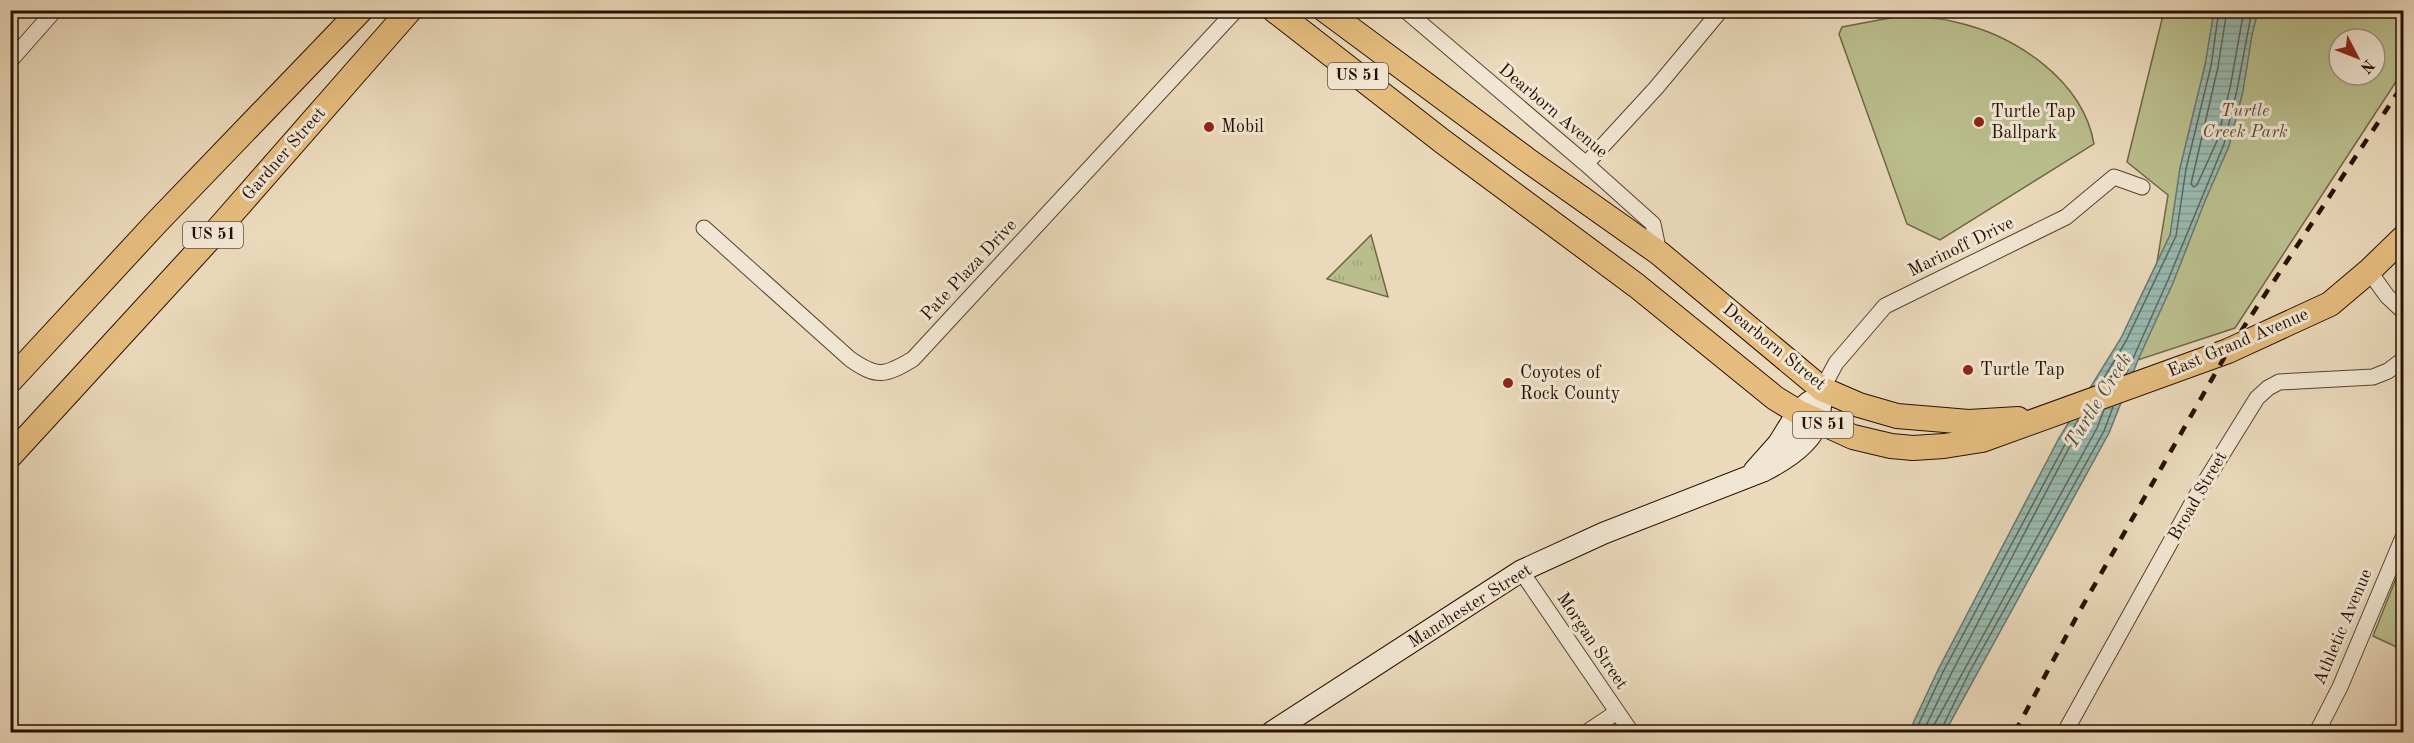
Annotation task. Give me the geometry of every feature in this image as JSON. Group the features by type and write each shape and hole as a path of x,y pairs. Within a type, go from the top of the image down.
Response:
{"main road":[{"name":"US 51","path":"10,381 157,222 361,10"},
{"name":"Gardner Street","path":"10,456 212,236 410,10"},
{"name":"Dearborn Street","path":"1274,10 1443,141 1596,255 1775,398 1808,417 1853,437 1912,448 1982,440 2020,428 2047,416"},
{"name":"Dearborn Street","path":"1325,10 1462,113 1659,253 1822,389 1859,405 1897,416 1968,422 2047,416"},
{"name":"US 51","path":"2369,271 2403,237"},
{"name":"East Grand Avenue","path":"2047,416 2228,351 2330,304 2369,271"}],"street":[{"path":"10,61 55,10"},
{"name":"Pate Plaza Drive","path":"704,228 850,359 873,373 884,374 897,369 913,359 1236,10"},
{"name":"Dearborn Avenue","path":"1405,10 1653,224 1659,253"},
{"path":"1586,164 1656,88 1721,10"},
{"name":"Marinoff Drive","path":"1822,389 1836,363 1885,306 2066,217 2114,177 2142,187"},
{"path":"2369,271 2387,296 2403,312"},
{"name":"Broad Street","path":"2065,732 2195,498 2257,398 2279,381 2373,377 2388,371 2403,359"},
{"name":"Manchester Street","path":"1272,732 1521,571 1604,533 1748,477 1778,444 1808,417 1822,389"},
{"name":"Athletic Avenue","path":"2317,732 2340,687 2403,535"},
{"name":"Morgan Street","path":"1521,571 1631,732"},
{"path":"1587,732 1617,712"}],"green space":[{"name":"Turtle Creek Park","path":"2164,11 2403,11 2403,71 2235,328 2138,360 2151,299 2168,195 2127,162"},
{"name":"Turtle Tap Ballpark","path":"1895,17 1933,18 1955,22 1978,28 2022,49 2061,81 2076,100 2087,121 2094,144 1940,240 1907,224 1839,34 1842,27"},
{"path":"1371,235 1388,297 1327,279"},
{"path":"2401,566 2404,566 2403,650 2373,636"}],"water":[{"name":"Turtle Creek","path":"2214,11 2258,11 2243,91 2229,146 2173,283 2138,360 2109,433 1945,732 1909,732 1938,670 2059,438 2121,338 2170,235 2180,168 2205,65"}],"railway":[{"path":"2015,732 2078,614 2228,351 2404,83"}],"place":[{"name":"Turtle Tap Ballpark","path":"1979,122"},
{"name":"Mobil","path":"1209,127"},
{"name":"Turtle Tap","path":"1968,370"},
{"name":"Coyotes of Rock County","path":"1508,383"}]}
